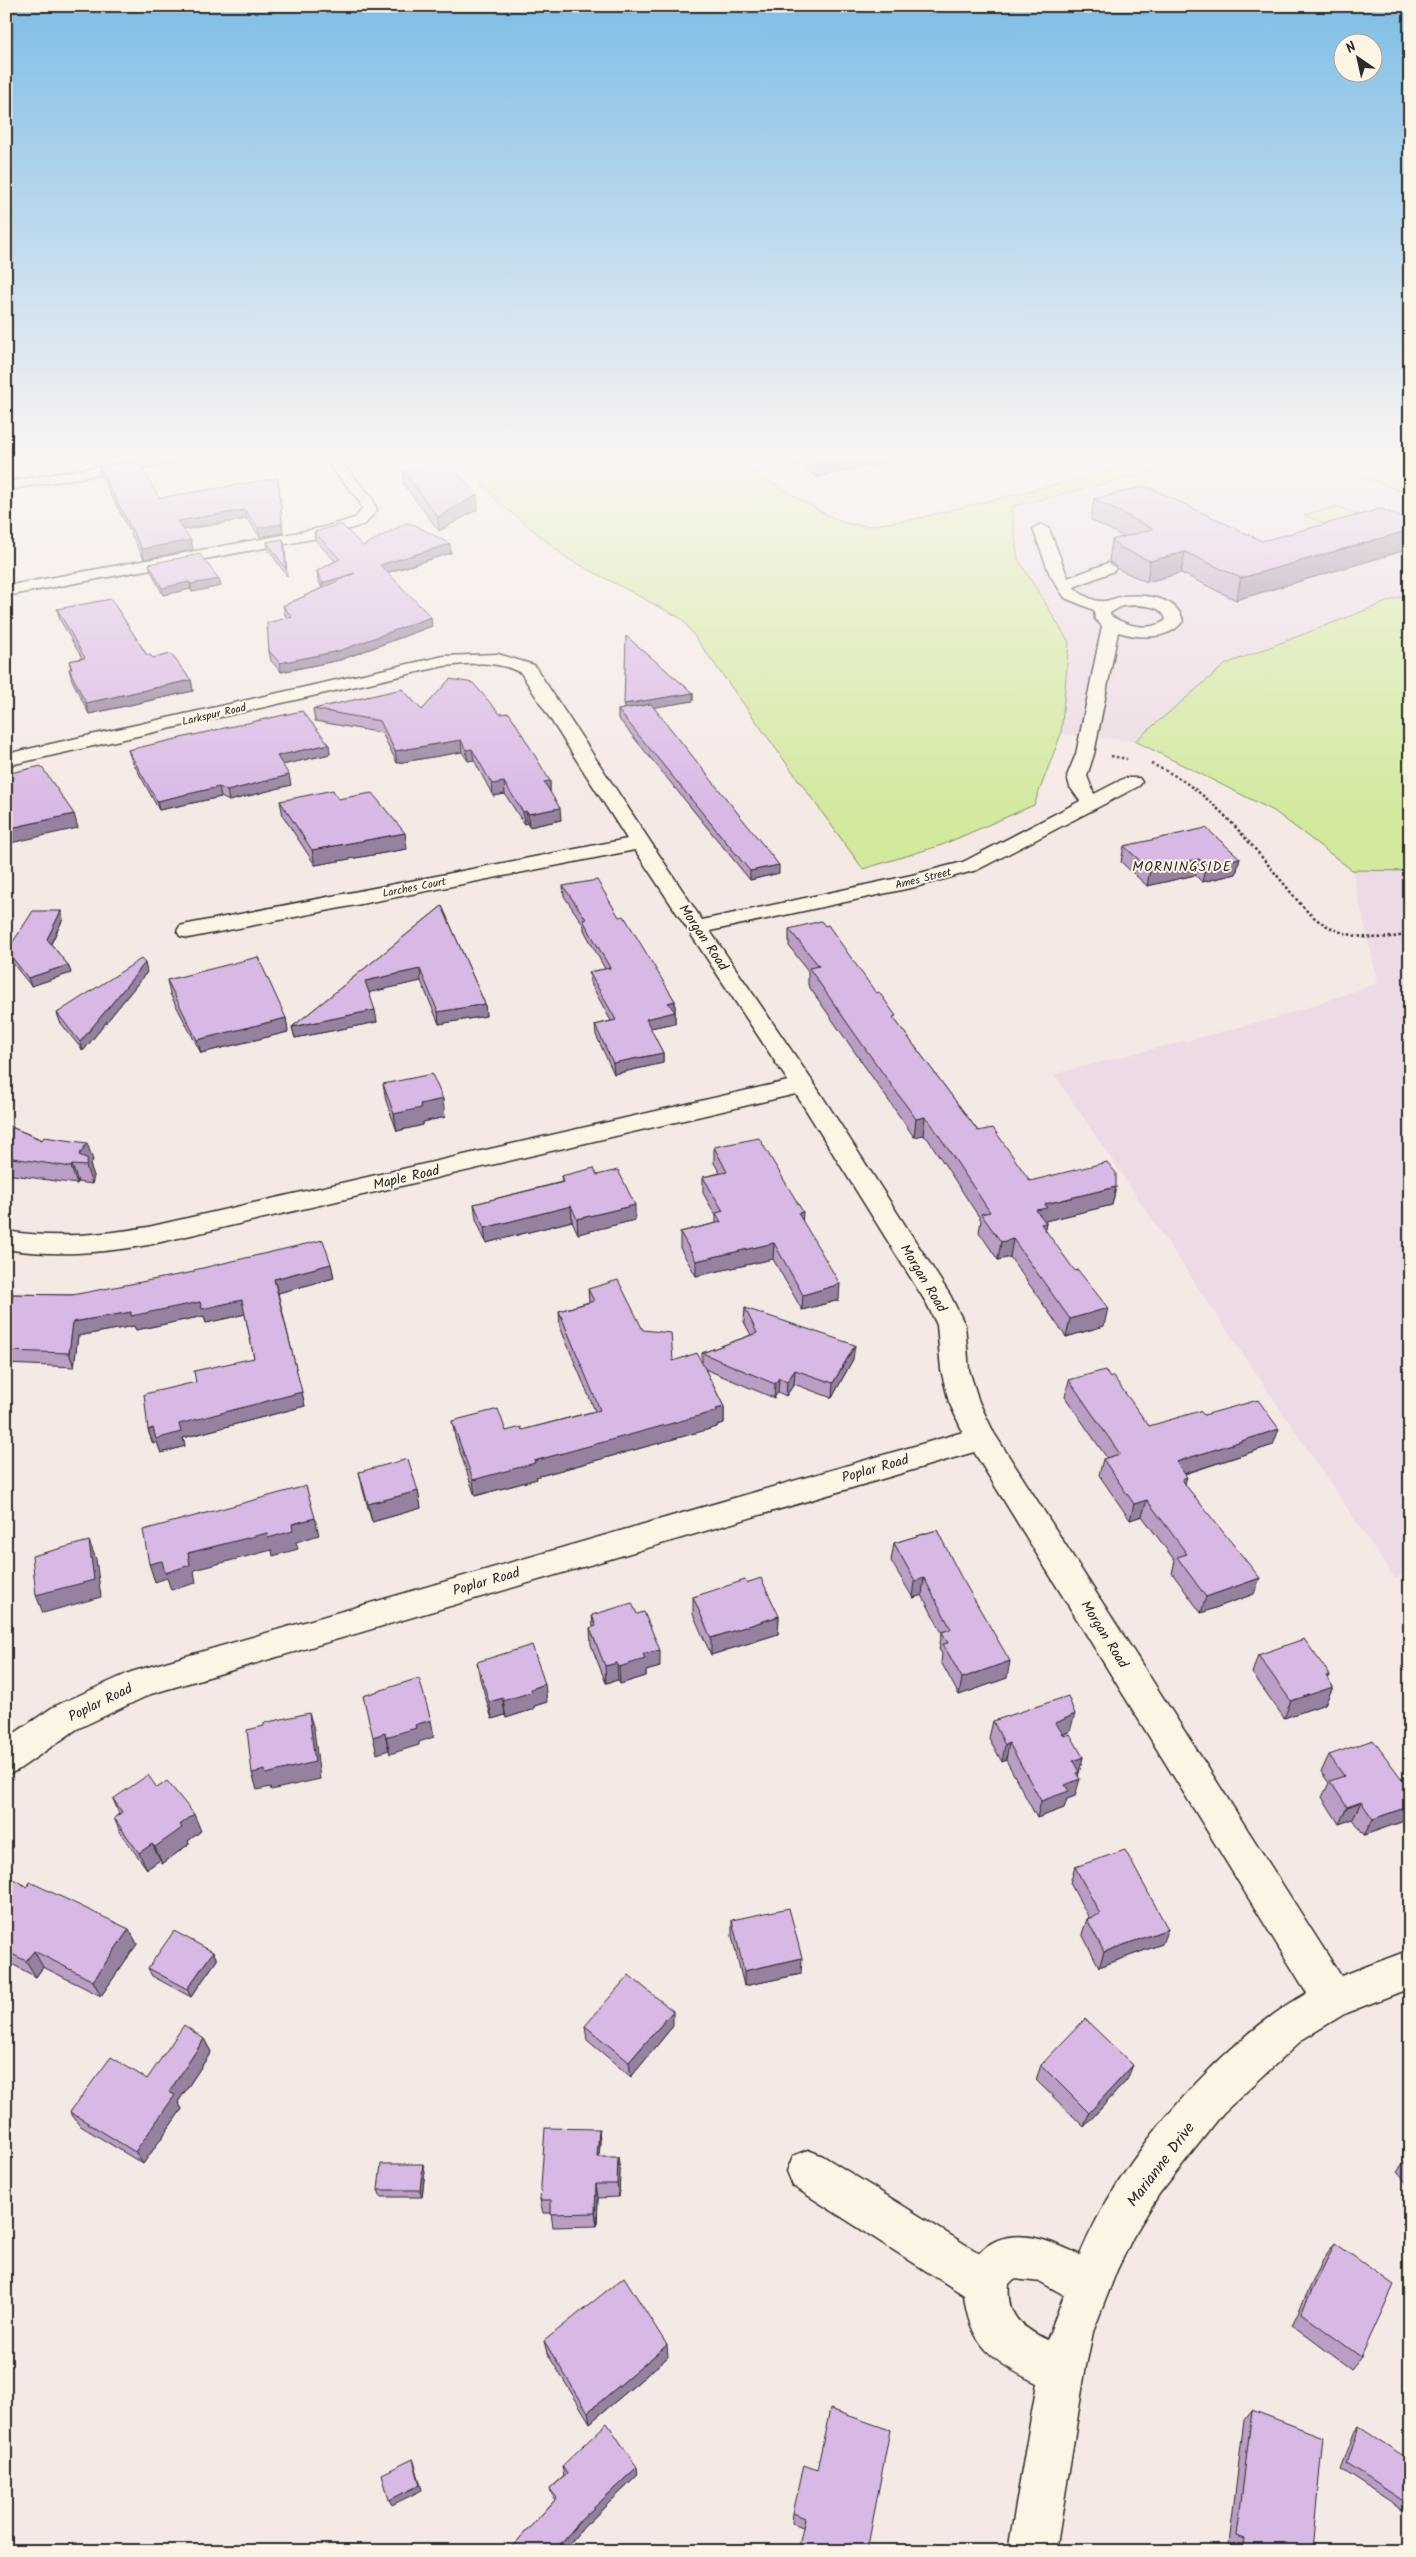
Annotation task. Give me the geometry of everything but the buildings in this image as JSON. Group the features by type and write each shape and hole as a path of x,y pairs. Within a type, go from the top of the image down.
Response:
{"street":[{"path":"6,591 80,577"},
{"path":"1060,577 1071,595 1130,630 1153,631"},
{"path":"1065,585 1084,577"},
{"path":"1091,803 1080,787 1078,776 1085,754 1105,652 1107,616 1110,604 1133,600 1154,603 1172,612 1175,617 1170,626 1153,631 1105,652"},
{"name":"Morgan Road","path":"422,666 463,659 495,658 520,664 528,669 640,843 803,1085 940,1302 951,1325 955,1370 964,1402 982,1438 1333,1999"},
{"name":"Larkspur Road","path":"6,760 422,666"},
{"name":"Ames Street","path":"698,927 915,881 970,866 1132,782"},
{"name":"Larches Court","path":"188,931 640,843"},
{"name":"Maple Road","path":"6,1240 32,1245 67,1247 148,1236 803,1085"},
{"name":"Poplar Road","path":"6,1759 66,1718 142,1682 982,1438"},
{"name":"Marianne Drive","path":"1032,2551 1062,2371 1071,2332 1118,2222 1144,2179 1209,2099 1288,2026 1333,1999 1410,1969"},
{"path":"808,2172 987,2284"},
{"path":"1062,2371 1011,2343 1001,2335 991,2322 985,2300 987,2284 993,2270 1004,2260 1026,2256 1090,2285"}],"path":[{"path":"1085,754 1133,760"},
{"path":"1148,763 1179,776 1210,802 1310,914 1334,928 1371,938 1410,934"}],"shaded area":[{"path":"1029,577 1410,577 1410,593 1226,664 1135,741 1061,734 1069,642"},
{"path":"1352,870 1410,871 1410,1571 1395,1579 1054,1074 1276,1018 1378,983"}],"green space":[{"path":"603,577 1029,577 1069,642 1061,734 1034,805 942,845 863,869 682,619"},
{"path":"1410,593 1410,871 1352,870 1274,811 1135,741 1226,664"}],"district":[{"name":"MORNINGSIDE","path":"1182,866"}]}
